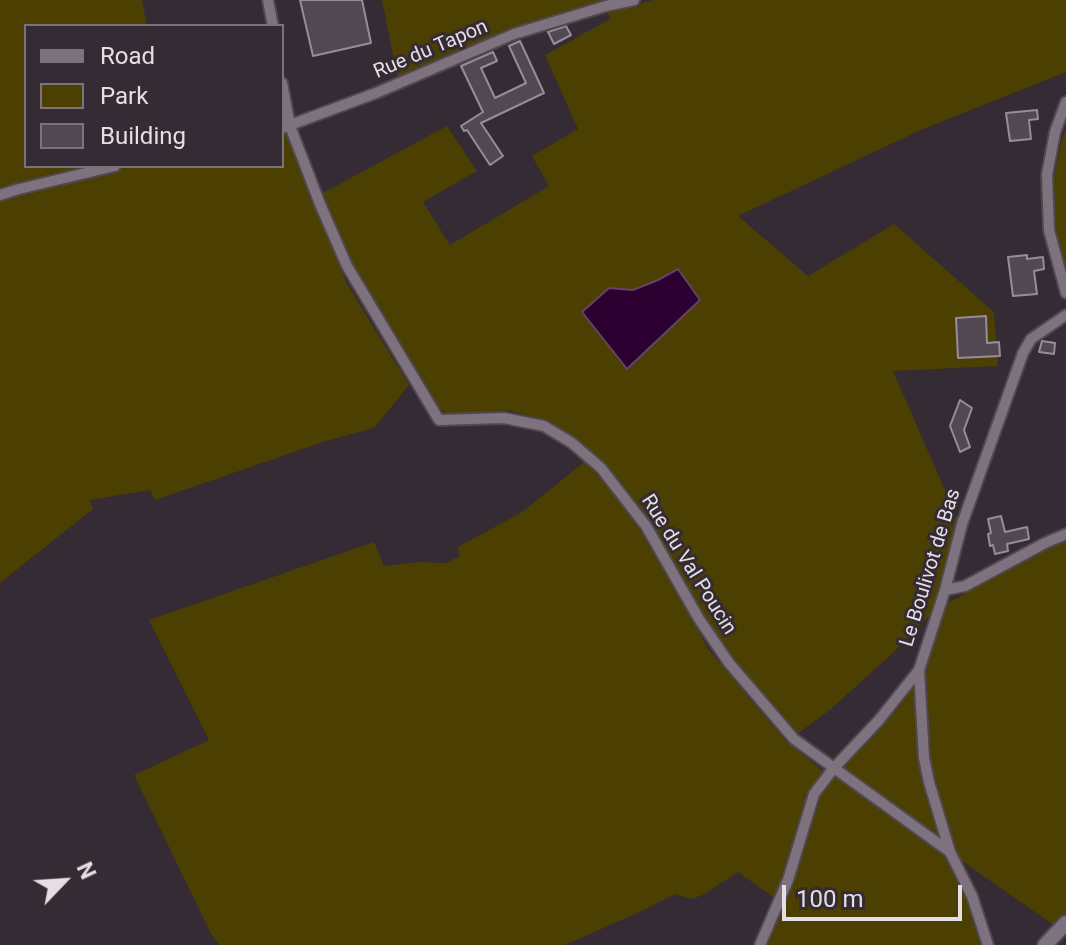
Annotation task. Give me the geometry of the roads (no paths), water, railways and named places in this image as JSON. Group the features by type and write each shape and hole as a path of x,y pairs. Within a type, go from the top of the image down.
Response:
{"street":[{"path":"268,0 273,24"},
{"name":"Rue du Tapon","path":"286,127 376,93 514,34 634,0"},
{"path":"1066,102 1055,132 1047,175 1049,230 1066,293"},
{"path":"284,105 286,127"},
{"name":"Rue du Val Poucin","path":"286,127 347,266 439,420 504,418 544,426 582,451 601,468 646,526 699,619 729,663 794,739 950,852"},
{"path":"0,195 107,168"},
{"name":"Le Boulivot de Bas","path":"988,945 972,896 950,852 936,807 924,758 919,670 962,524 1023,353 1031,339 1066,315"},
{"path":"945,590 965,586 1066,534"},
{"path":"760,945 788,880 814,794 919,670"},
{"path":"1045,945 1066,923"}]}
